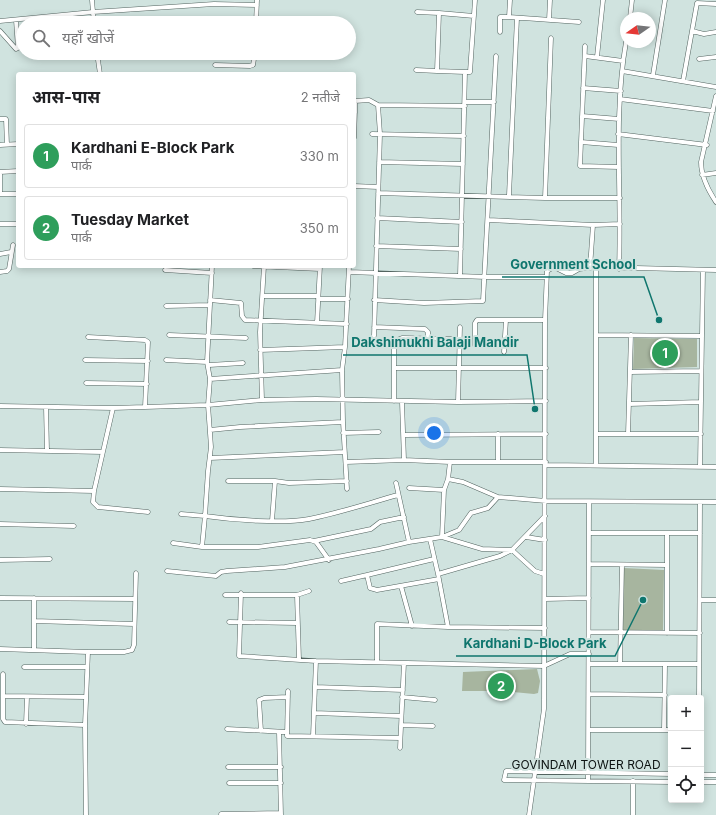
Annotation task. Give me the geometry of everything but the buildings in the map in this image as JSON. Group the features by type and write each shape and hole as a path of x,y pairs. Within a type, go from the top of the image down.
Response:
{"street":[{"path":"92,0 93,16"},
{"path":"256,16 257,0"},
{"path":"416,70 470,72 475,0"},
{"path":"509,17 510,0"},
{"path":"549,20 550,0"},
{"path":"597,57 603,0"},
{"path":"631,12 632,0"},
{"path":"653,75 666,0"},
{"path":"683,81 697,3 716,4"},
{"path":"64,16 93,12 214,4 257,5"},
{"path":"417,12 474,16"},
{"path":"437,71 439,13"},
{"path":"500,32 500,17 579,22"},
{"path":"509,195 517,18"},
{"path":"0,21 16,20"},
{"path":"0,31 16,49"},
{"path":"692,31 704,34 716,32"},
{"path":"545,198 551,38"},
{"path":"585,46 580,166 618,167"},
{"path":"619,269 620,198 618,134 625,48"},
{"path":"374,300 481,302 484,299 496,56"},
{"path":"585,56 623,61"},
{"path":"699,59 716,57"},
{"path":"98,60 100,72"},
{"path":"215,65 250,66 253,65 254,60"},
{"path":"622,71 653,75 716,87"},
{"path":"460,276 466,72"},
{"path":"584,88 621,91"},
{"path":"716,96 715,108 701,162 702,175 716,202"},
{"path":"620,99 715,108"},
{"path":"356,101 368,100 378,105 465,104 494,102"},
{"path":"374,336 380,134 378,105"},
{"path":"582,116 619,119"},
{"path":"0,119 6,119 7,145"},
{"path":"372,134 464,136"},
{"path":"618,134 706,145"},
{"path":"581,142 618,145"},
{"path":"0,145 16,144"},
{"path":"379,162 463,164"},
{"path":"16,171 0,172 0,194 16,194"},
{"path":"702,175 716,173"},
{"path":"356,186 378,187"},
{"path":"378,193 509,195 545,198 620,198"},
{"path":"377,218 462,222"},
{"path":"488,220 592,225 620,224"},
{"path":"0,224 16,224"},
{"path":"590,268 592,225"},
{"path":"0,272 8,271 13,244"},
{"path":"376,246 461,249"},
{"path":"0,254 11,252"},
{"path":"529,815 544,709 544,574 546,501 545,320 547,271 554,266 566,273 572,273 579,269 596,267 619,269 716,270"},
{"path":"596,267 596,465"},
{"path":"202,547 212,448 208,405 210,379 208,364 208,337 212,268"},
{"path":"262,400 260,350 264,268"},
{"path":"317,324 320,268"},
{"path":"347,489 343,433 342,370 347,324 349,268"},
{"path":"165,270 212,273"},
{"path":"700,466 703,270"},
{"path":"349,272 486,277 546,277"},
{"path":"263,296 348,299"},
{"path":"210,300 241,303 243,319 261,322 347,324"},
{"path":"166,306 210,305"},
{"path":"504,352 506,320"},
{"path":"475,345 476,321 545,320"},
{"path":"374,327 425,329 428,332 428,337"},
{"path":"458,402 460,327"},
{"path":"169,335 246,338"},
{"path":"596,335 701,336"},
{"path":"628,434 631,335"},
{"path":"88,337 145,340 149,344 145,407"},
{"path":"394,401 394,345 397,340 402,338 428,337 459,339"},
{"path":"260,350 345,347"},
{"path":"85,360 148,361"},
{"path":"166,360 208,364 243,364"},
{"path":"394,368 546,368"},
{"path":"210,379 342,370"},
{"path":"630,372 701,371"},
{"path":"86,383 146,384"},
{"path":"0,406 113,408 208,405 262,400 342,399 402,402 546,401"},
{"path":"402,402 404,460"},
{"path":"629,404 701,402"},
{"path":"46,407 47,451"},
{"path":"113,408 94,491 93,502 98,506 148,512"},
{"path":"210,430 343,422"},
{"path":"343,433 379,432"},
{"path":"498,434 498,462"},
{"path":"404,435 546,434"},
{"path":"596,434 701,434"},
{"path":"0,450 103,452"},
{"path":"210,458 345,452"},
{"path":"346,462 404,460 596,465 716,466"},
{"path":"442,537 444,490 448,480 450,462"},
{"path":"448,480 463,482 498,497 546,501 716,502"},
{"path":"228,481 275,481 289,484 347,481"},
{"path":"272,521 275,481"},
{"path":"396,483 409,542"},
{"path":"409,488 444,490"},
{"path":"0,489 94,491"},
{"path":"181,514 272,521 308,519 398,495"},
{"path":"167,571 216,576 221,572 227,571 285,567 328,560 409,542 442,537 459,530 468,515 488,508 498,497"},
{"path":"588,781 589,502"},
{"path":"699,695 700,502"},
{"path":"367,575 369,584 373,589 401,586 438,577 500,556 512,550 545,516"},
{"path":"173,543 202,547 230,545 258,547 306,540 314,541 371,529 380,522 404,517"},
{"path":"0,524 74,526"},
{"path":"589,533 700,533"},
{"path":"667,533 667,633"},
{"path":"442,537 482,549 512,550 535,571 544,574"},
{"path":"526,537 545,540"},
{"path":"430,539 448,627"},
{"path":"314,541 328,560"},
{"path":"0,560 50,559"},
{"path":"341,581 434,559"},
{"path":"589,564 667,565"},
{"path":"620,664 622,564"},
{"path":"0,649 88,652 124,652 132,650 134,645 136,573"},
{"path":"401,586 412,626"},
{"path":"225,594 241,593 297,595 309,591"},
{"path":"241,593 239,656 316,661 544,666 570,654 589,654"},
{"path":"297,595 299,660"},
{"path":"0,598 135,598"},
{"path":"34,598 34,650"},
{"path":"545,599 589,598"},
{"path":"700,600 716,600"},
{"path":"34,621 134,624"},
{"path":"229,622 297,623"},
{"path":"377,662 377,624 448,627 545,628"},
{"path":"589,632 700,633"},
{"path":"86,815 85,725 86,667 88,652"},
{"path":"313,736 316,661"},
{"path":"400,748 404,663"},
{"path":"589,664 699,664"},
{"path":"664,730 666,665"},
{"path":"24,668 86,667"},
{"path":"3,674 5,722 26,724 85,725"},
{"path":"315,687 403,690"},
{"path":"288,691 287,736 400,738"},
{"path":"589,694 665,695"},
{"path":"3,696 86,697"},
{"path":"26,724 27,697"},
{"path":"261,731 259,700 264,698 288,697"},
{"path":"402,697 435,700"},
{"path":"314,714 401,716"},
{"path":"401,725 433,726"},
{"path":"227,729 287,732"},
{"path":"589,730 668,730"},
{"path":"220,814 281,814 279,732"},
{"path":"228,767 281,767"},
{"name":"GOVINDAM TOWER ROAD","path":"668,774 588,771 506,771 504,780 534,779 668,782"},
{"path":"704,775 716,775"},
{"path":"632,815 633,781"},
{"path":"704,782 716,782"},
{"path":"229,783 281,783"}],"green space":[{"path":"634,338 697,339 697,367 633,369"},
{"path":"624,568 664,570 663,630 623,630"},
{"path":"537,669 540,681 538,693 462,691 463,672"}],"place":[{"name":"Government School","path":"659,320"},
{"name":"Kardhani E-Block Park","path":"665,353"},
{"name":"Dakshimukhi Balaji Mandir","path":"535,409"},
{"name":"Kardhani D-Block Park","path":"643,600"},
{"name":"Tuesday Market","path":"501,686"}]}
